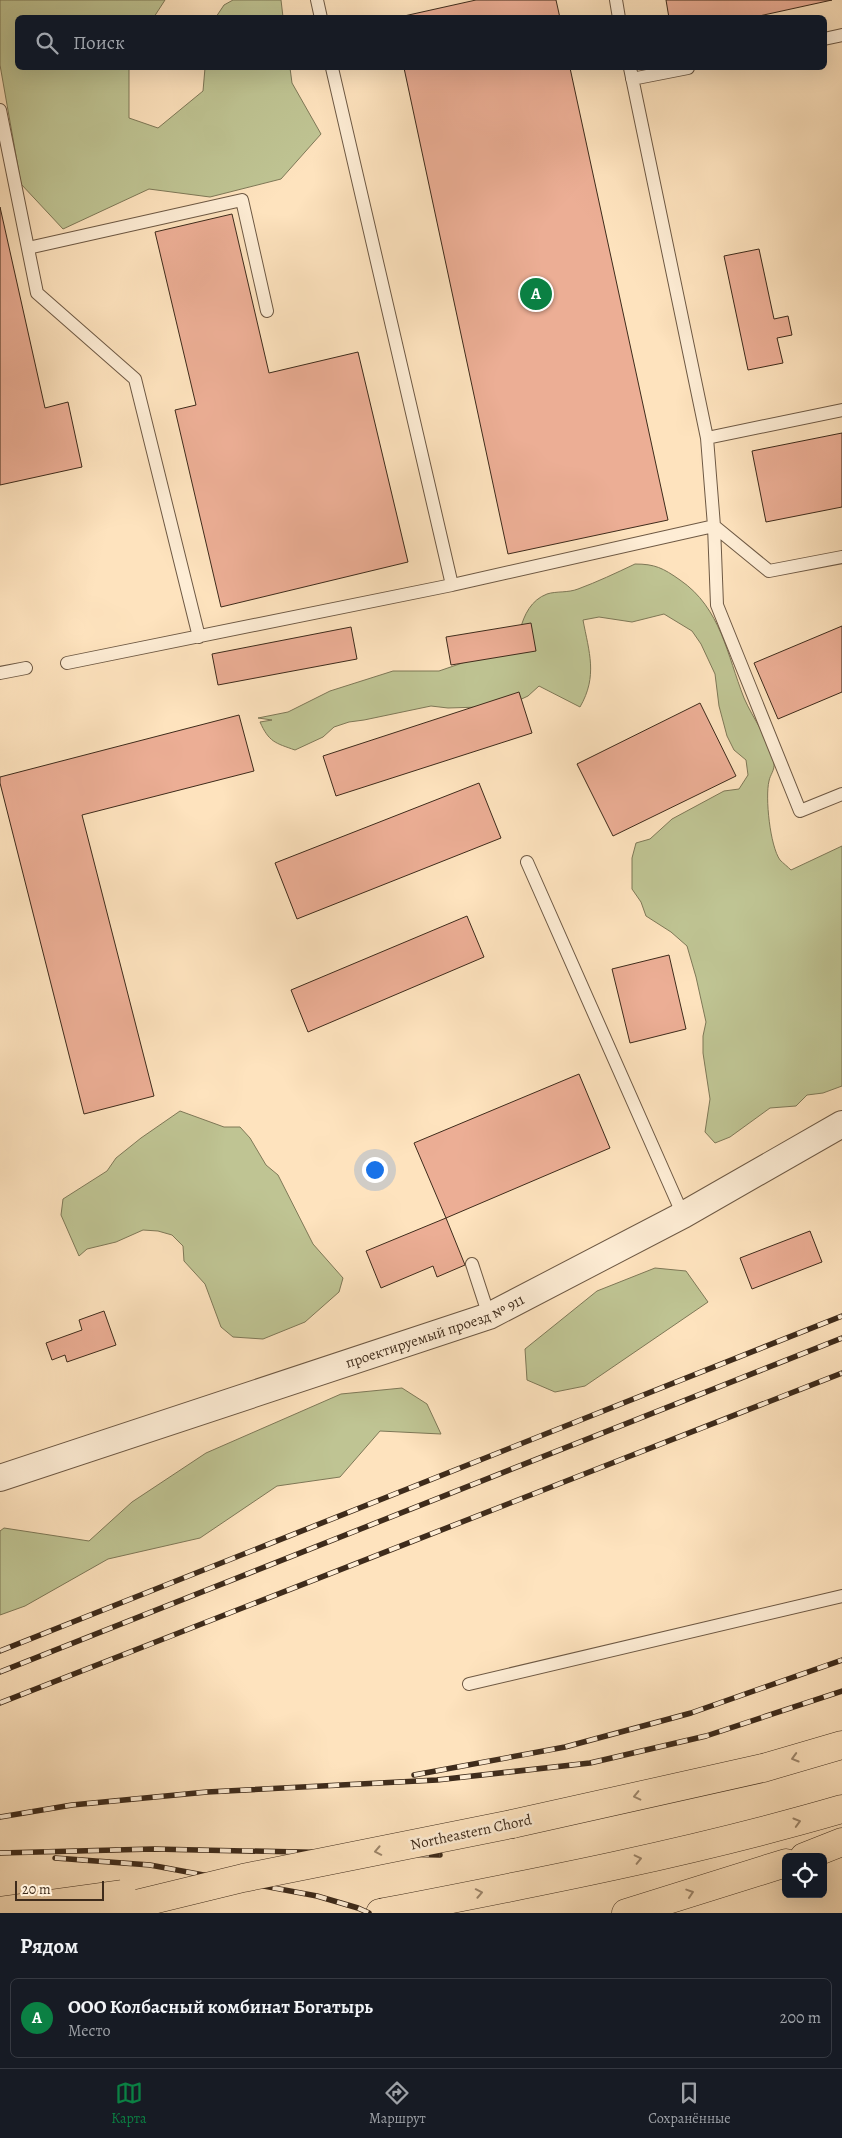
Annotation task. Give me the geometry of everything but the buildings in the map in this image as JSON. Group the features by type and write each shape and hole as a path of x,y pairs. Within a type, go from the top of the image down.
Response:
{"main road":[{"name":"Northeastern Chord","path":"100,1913 243,1878 531,1820 763,1768 842,1745"},
{"path":"380,1913 531,1883 784,1826 842,1809"},
{"path":"814,1853 842,1842"},
{"path":"626,1913 782,1864"},
{"path":"0,1911 243,1878"}],"street":[{"name":"проектируемый проезд № 911","path":"0,1478 489,1316 684,1215 842,1124"}],"lane":[{"path":"317,0 320,15"},
{"path":"616,0 618,15"},
{"path":"827,38 842,35"},
{"path":"332,70 452,585"},
{"path":"665,70 631,73 707,438 718,605 800,811 842,794"},
{"path":"0,110 37,293 135,379 199,637"},
{"path":"28,248 242,200 267,311"},
{"path":"707,438 842,410"},
{"path":"67,663 452,585 714,526"},
{"path":"714,526 769,571 842,557"},
{"path":"0,674 26,668"},
{"path":"527,862 684,1215"},
{"path":"472,1264 489,1316"},
{"path":"469,1684 842,1596"}],"green space":[{"path":"0,0 165,0 155,15 15,15 15,70 129,70 129,118 158,128 203,91 205,70 290,70 292,83 321,134 281,179 210,197 149,189 63,229 21,184 0,65"},
{"path":"233,0 281,0 283,15 217,15 224,5"},
{"path":"635,564 654,566 680,580 694,591 714,618 744,698 772,754 774,766 768,788 768,809 771,833 776,853 780,860 791,870 842,846 842,1086 823,1093 807,1095 796,1106 770,1108 730,1137 715,1143 705,1132 710,1099 703,1053 703,1036 706,1022 687,946 671,932 646,916 641,902 632,889 632,858 636,843 650,839 672,819 724,791 739,789 748,775 746,760 734,750 727,736 719,706 715,674 701,644 692,631 664,614 632,622 599,617 583,620 589,653 590,674 586,696 580,707 539,686 528,696 513,703 481,707 448,708 431,706 349,722 334,727 323,737 295,750 273,741 266,734 260,722 272,720 258,718 288,712 330,691 393,671 439,671 471,660 520,630 532,604 541,597 551,593 578,589"},
{"path":"180,1111 224,1127 240,1127 250,1138 266,1165 278,1175 313,1244 343,1278 339,1292 305,1322 263,1339 233,1337 221,1327 205,1284 184,1261 183,1246 172,1235 158,1231 143,1230 116,1242 87,1249 79,1256 61,1215 63,1199 107,1171 116,1158"},
{"path":"655,1268 686,1271 708,1302 585,1386 555,1392 527,1380 525,1349 597,1291"},
{"path":"402,1388 427,1404 441,1434 380,1431 340,1477 277,1486 200,1538 108,1559 25,1606 0,1615 0,1531 4,1528 89,1541 132,1502 206,1453 341,1394"}],"railway":[{"path":"0,1651 842,1316"},
{"path":"0,1672 842,1338"},
{"path":"0,1703 842,1373"},
{"path":"414,1775 565,1747 691,1713 842,1660"},
{"path":"0,1817 72,1805 207,1792 437,1780 590,1763 706,1736 842,1691"},
{"path":"0,1853 153,1849 440,1855"},
{"path":"55,1858 150,1865 317,1896 369,1913"}],"place":[{"name":"ООО Колбасный комбинат Богатырь","path":"536,294"}]}
